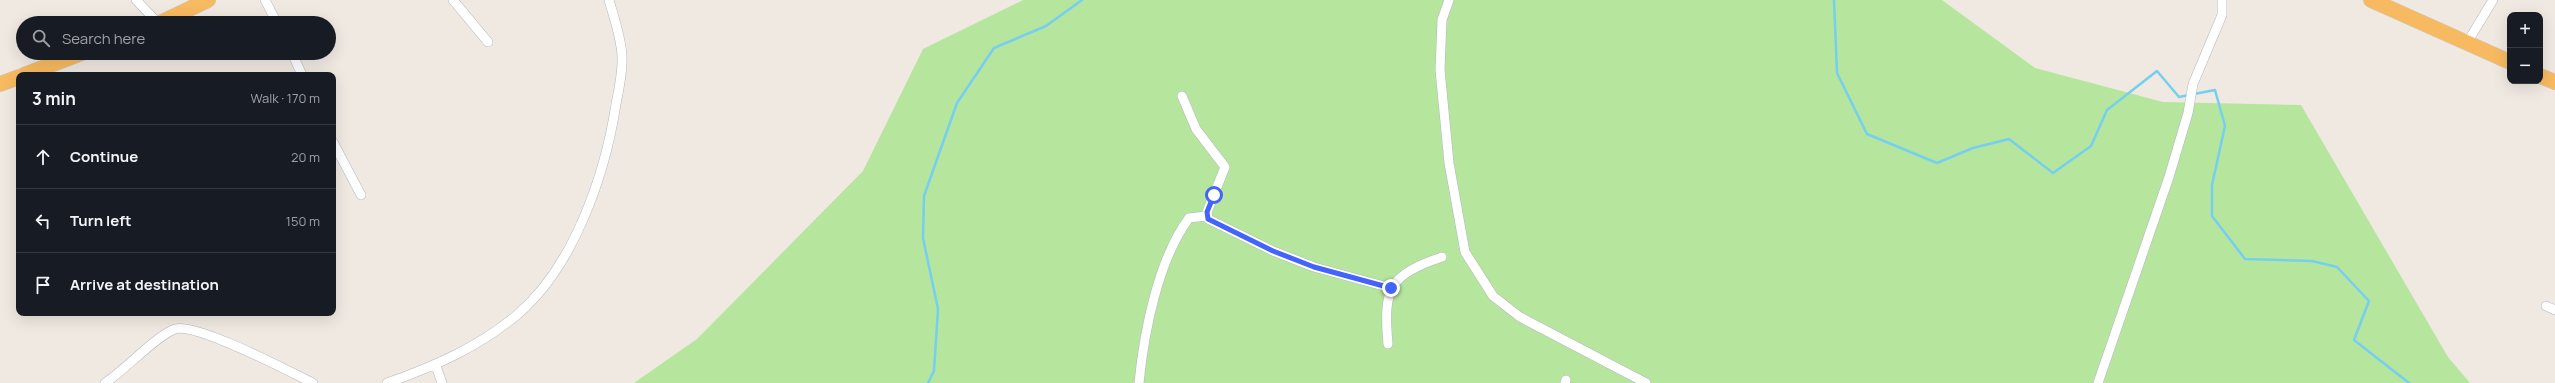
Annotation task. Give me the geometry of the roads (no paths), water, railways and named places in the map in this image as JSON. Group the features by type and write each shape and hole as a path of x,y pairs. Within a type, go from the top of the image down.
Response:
{"highway":[{"path":"174,16 208,0"},
{"path":"2371,0 2507,61"},
{"path":"32,72 64,60"},
{"path":"2543,77 2555,82"},
{"path":"0,84 16,78"}],"street":[{"path":"136,0 152,16"},
{"path":"265,0 273,16"},
{"path":"453,0 488,42"},
{"path":"387,383 436,366 485,338 518,314 543,289 560,264 602,174 611,137 622,70 620,37 609,0"},
{"path":"1449,0 1442,20 1440,70 1449,164 1465,252 1493,296 1520,317 1646,383"},
{"path":"2098,383 2170,177 2188,113 2193,84 2222,15 2222,0"},
{"path":"2467,43 2493,0"},
{"path":"295,60 301,72"},
{"path":"1182,96 1196,129 1225,166 1206,216"},
{"path":"336,148 361,195"},
{"path":"1139,383 1151,306 1170,255 1189,218 1206,216 1280,254 1342,276 1391,288"},
{"path":"1388,344 1386,318 1391,288 1414,266 1442,257"},
{"path":"2546,306 2555,310"},
{"path":"105,383 168,332 183,328 233,346 313,383"},
{"path":"436,366 442,383"}],"waterway":[{"path":"928,383 934,371 938,309 923,238 924,196 957,103 994,48 1046,26 1082,0"},
{"path":"1834,0 1837,73 1867,134 1937,163 1973,148 2009,139 2053,173 2091,146 2107,110 2157,71 2179,97 2189,95"},
{"path":"2194,94 2215,90 2225,126 2212,185 2212,216 2245,259 2312,261 2337,267 2369,301 2354,340 2409,383"}]}
